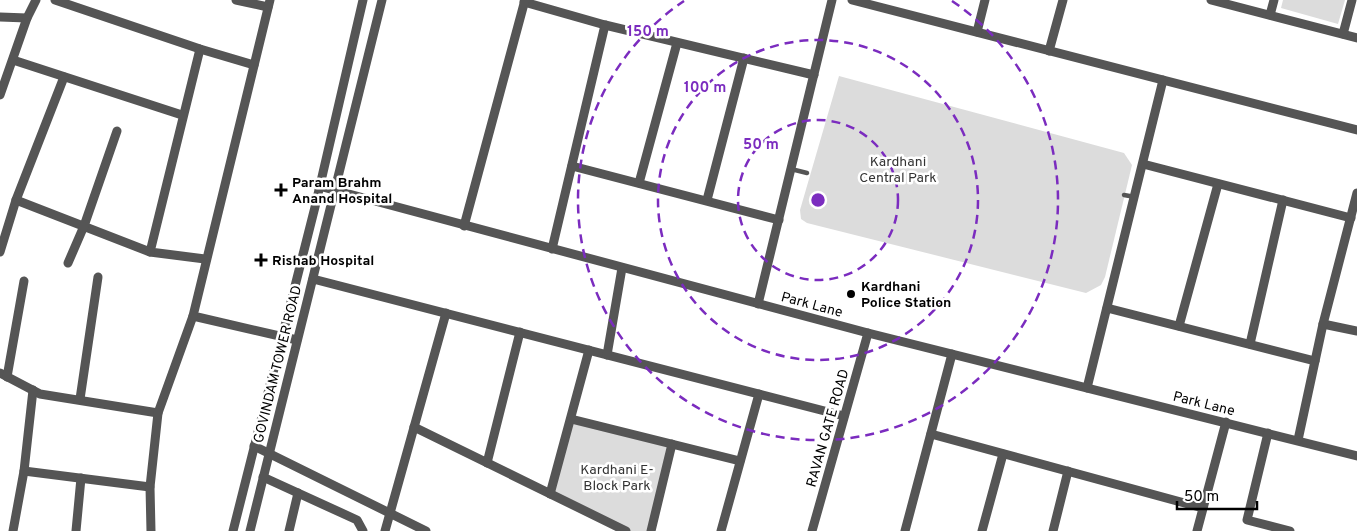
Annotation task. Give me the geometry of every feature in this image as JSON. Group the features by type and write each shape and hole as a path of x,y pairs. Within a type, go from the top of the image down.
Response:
{"street":[{"path":"0,95 26,18 36,0"},
{"path":"55,0 200,49 254,65"},
{"path":"151,531 150,487 158,413 193,316 269,4 236,0"},
{"name":"GOVINDAM TOWER ROAD","path":"233,531 283,335 363,0"},
{"name":"GOVINDAM TOWER ROAD","path":"250,531 382,0"},
{"path":"758,304 832,0"},
{"path":"852,0 1357,130"},
{"path":"977,32 985,0"},
{"path":"1049,51 1062,0"},
{"path":"1211,0 1357,38"},
{"path":"1270,15 1274,0"},
{"path":"1343,34 1352,0"},
{"path":"464,226 524,1 605,26 814,75"},
{"path":"0,17 26,18"},
{"path":"552,249 605,26"},
{"path":"639,183 678,43"},
{"path":"150,252 182,115 200,49"},
{"path":"706,200 744,58"},
{"path":"13,60 182,115"},
{"path":"0,252 16,200 64,77"},
{"path":"1087,388 1164,80"},
{"path":"68,263 84,226 117,131"},
{"path":"1143,164 1351,218"},
{"path":"572,166 779,220"},
{"path":"1179,326 1218,184"},
{"name":"Park Lane","path":"319,186 868,333 1357,456"},
{"path":"1298,440 1323,324 1357,194"},
{"path":"16,200 150,252 206,260"},
{"path":"1250,344 1283,200"},
{"path":"607,355 622,268"},
{"path":"80,399 98,277"},
{"path":"24,280 4,375 40,394 158,413"},
{"path":"312,280 844,416"},
{"path":"1107,308 1315,360"},
{"path":"385,531 446,313"},
{"path":"193,316 283,335 297,340"},
{"path":"1323,324 1357,331"},
{"path":"488,463 520,332"},
{"name":"RAVAN GATE ROAD","path":"812,531 868,333"},
{"path":"550,494 590,350"},
{"path":"905,531 952,354"},
{"path":"12,531 24,472 33,390"},
{"path":"721,531 759,394"},
{"path":"571,419 740,461"},
{"path":"1197,531 1226,422"},
{"path":"414,427 626,531"},
{"path":"1268,433 1247,520 1284,530"},
{"path":"931,434 1203,508"},
{"path":"651,531 672,444"},
{"path":"254,446 426,531"},
{"path":"982,531 1003,454"},
{"path":"1053,531 1068,471"},
{"path":"24,472 150,487"},
{"path":"263,477 357,520 363,531"},
{"path":"76,531 81,478"},
{"path":"289,531 298,493"}],"lane":[{"path":"791,169 807,173"},
{"path":"1124,195 1135,197"}],"green space":[{"path":"1283,0 1345,0 1338,24 1281,8"},
{"name":"Kardhani Central Park","path":"839,76 1124,153 1132,165 1105,277 1101,285 1086,293 807,223 801,219 800,210"},
{"name":"Kardhani E- Block Park","path":"571,419 672,444 651,531 626,531 550,494"}],"place":[{"name":"Param Brahm Anand Hospital","path":"281,190"},
{"name":"Rishab Hospital","path":"261,260"},
{"name":"Kardhani Police Station","path":"851,294"}]}
